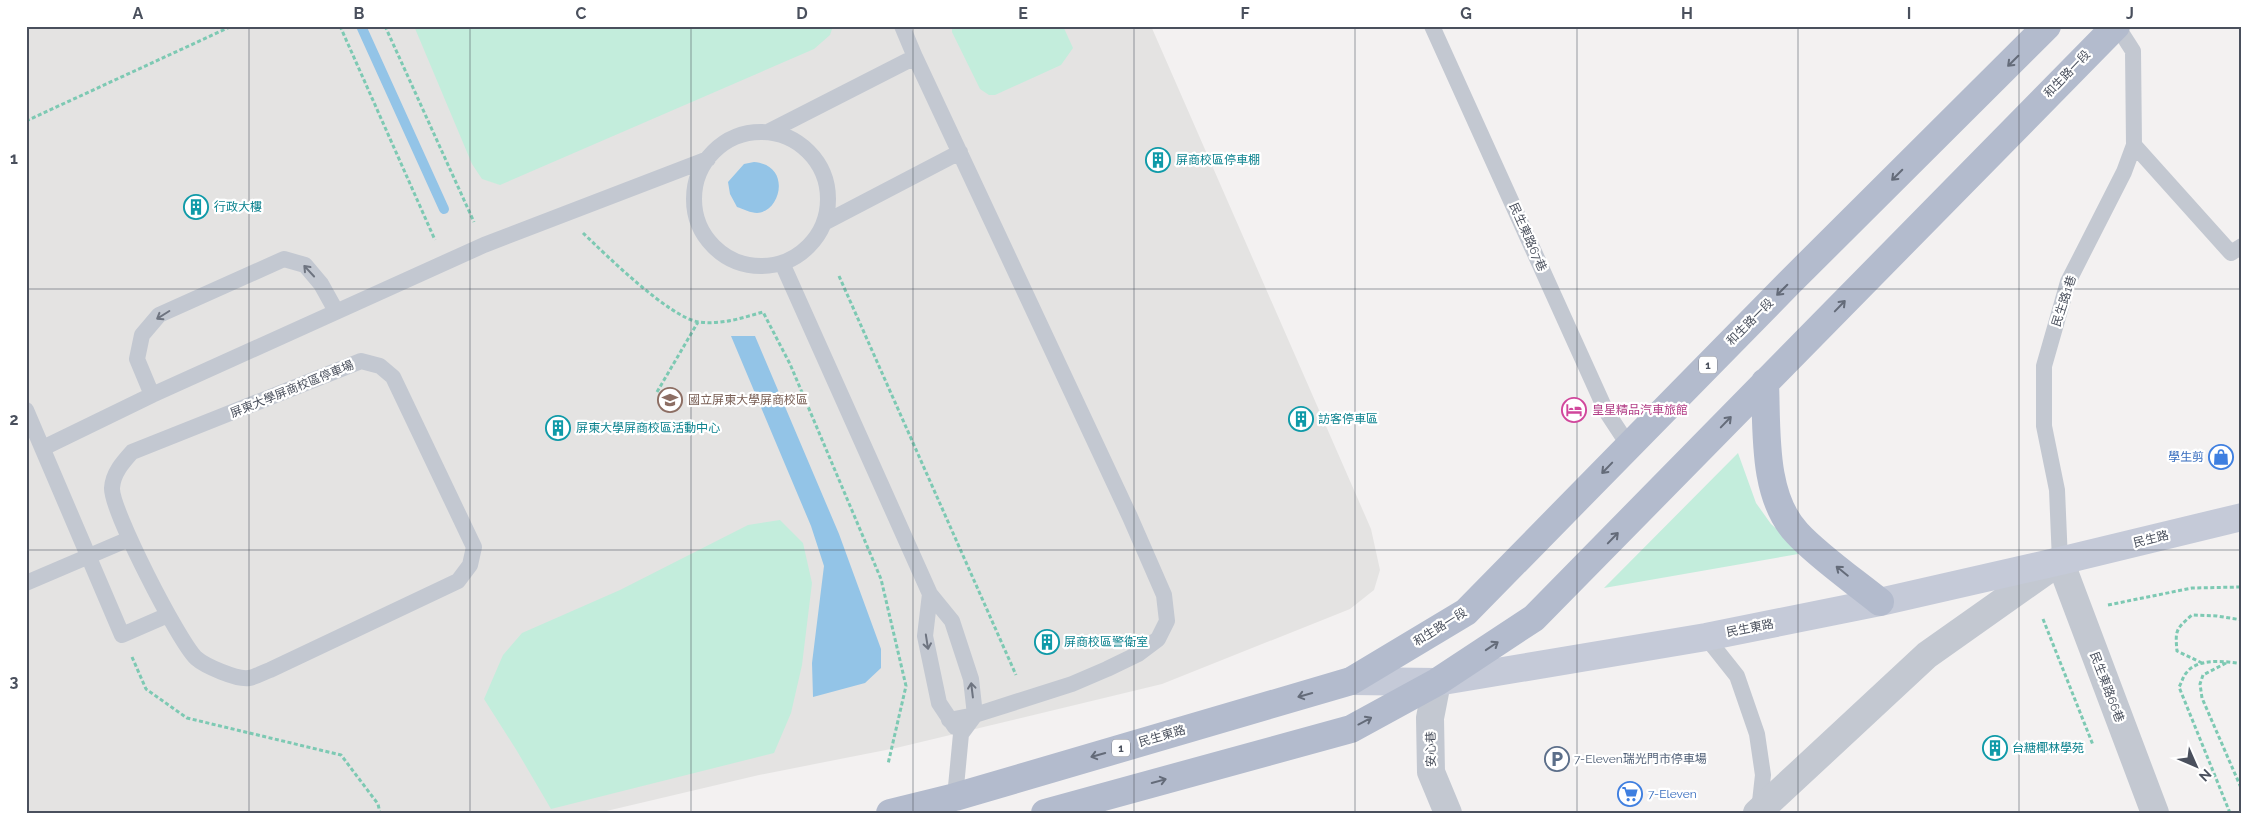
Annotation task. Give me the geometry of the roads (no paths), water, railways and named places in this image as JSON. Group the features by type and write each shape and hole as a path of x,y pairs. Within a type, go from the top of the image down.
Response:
{"main road":[{"name":"和生路一段","path":"1351,681 1466,612 2047,26"},
{"name":"和生路一段","path":"1437,682 1534,618 2116,26"},
{"path":"1765,382 1769,466 1780,508 1796,533 1880,602"},
{"name":"民生東路","path":"890,813 955,805 1351,681"},
{"name":"民生東路","path":"1045,813 1350,728 1437,682"}],"street":[{"name":"民生路","path":"2060,561 2242,517"},
{"name":"民生東路","path":"1351,681 1437,682 1706,637 1880,602 2060,561"},
{"path":"1758,812 1927,656 2060,561"},
{"name":"民生東路66巷","path":"2060,561 2155,813"},
{"name":"安心巷","path":"1437,682 1430,718 1431,772 1448,813"}],"lane":[{"path":"902,26 1164,595 1167,621 1158,639 1138,654 1107,669 1072,684 975,715 949,720"},
{"name":"民生東路67巷","path":"1432,26 1606,411 1629,446"},
{"name":"民生路1巷","path":"2060,561 2057,490 2044,426 2044,366 2068,282 2124,172 2134,145 2133,51 2116,26"},
{"path":"768,132 915,57"},
{"path":"751,132 768,132 788,137 806,148 819,164 827,182 828,203 824,223 813,241 799,254 782,262 763,266 743,263 723,254 707,238 697,218 694,196 699,174 708,159 720,146 734,138 751,132"},
{"path":"2134,145 2231,253 2242,246"},
{"path":"824,223 960,152"},
{"path":"43,448 152,395 484,245 708,159"},
{"path":"152,395 137,359 142,335 159,315 284,259 305,265 321,284 336,311"},
{"path":"782,262 930,594 952,621 971,679 975,715 961,734 955,805"},
{"name":"屏東大學屏商校區停車場","path":"361,361 380,366 393,377 474,547 470,565 458,580 248,678 221,672 196,658 168,615 129,539 115,505 112,488 118,467 132,452 361,361"},
{"path":"26,410 122,635 168,615"},
{"path":"26,583 129,539"},
{"path":"930,594 925,636 940,703 949,720 961,734"},
{"path":"1706,637 1737,676 1757,734 1764,775 1758,812"}],"water":[{"path":"754,162 766,165 774,171 778,179 779,188 777,197 772,205 765,211 757,213 737,207 730,194 728,182 744,164"},
{"path":"731,336 755,336 839,534 881,649 881,668 865,683 813,697 812,663 824,566 811,526"}],"waterway":[{"path":"361,26 444,209"}],"place":[{"name":"屏商校區停車棚","path":"1158,160"},
{"name":"行政大樓","path":"196,207"},
{"name":"國立屏東大學屏商校區","path":"670,400"},
{"name":"皇星精品汽車旅館","path":"1574,410"},
{"name":"訪客停車區","path":"1301,419"},
{"name":"屏東大學屏商校區活動中心","path":"558,428"},
{"name":"學生剪","path":"2221,457"},
{"name":"屏商校區警衛室","path":"1047,642"},
{"name":"台糖椰林學苑","path":"1995,748"},
{"name":"7-Eleven瑞光門市停車場","path":"1557,759"},
{"name":"7-Eleven","path":"1630,794"}]}
